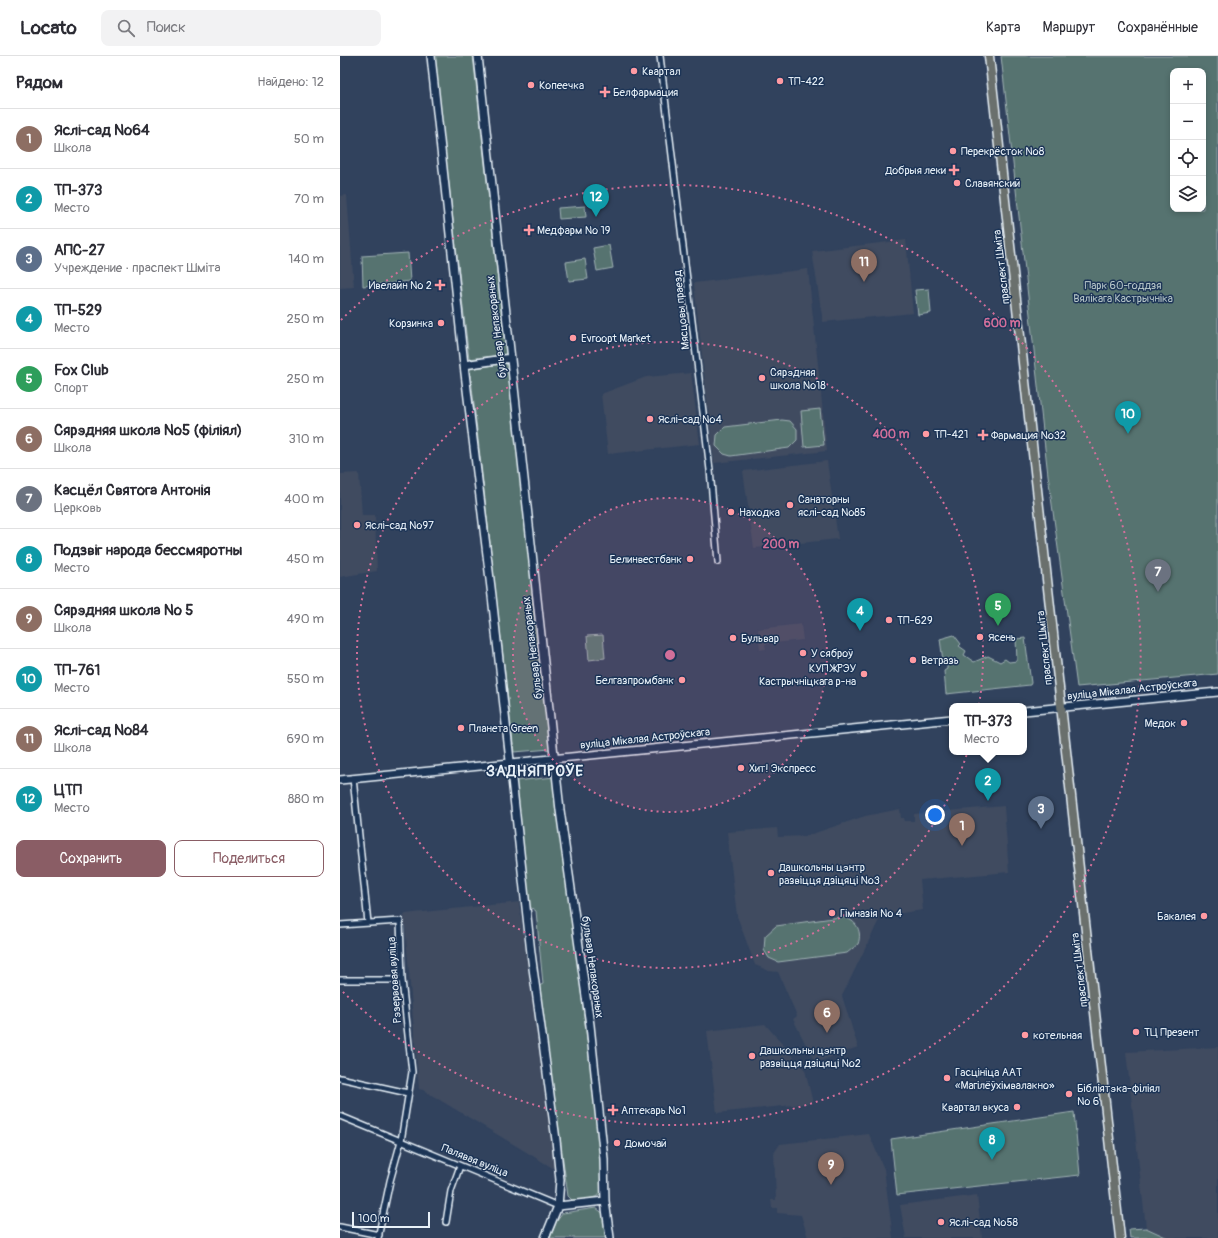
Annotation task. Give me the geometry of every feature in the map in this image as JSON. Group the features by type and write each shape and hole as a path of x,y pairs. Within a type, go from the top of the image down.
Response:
{"main road":[{"path":"431,56 464,365 492,596 531,953 560,1180 558,1206 545,1238"},
{"name":"бульвар Непакораных","path":"478,56 570,886 591,1033 604,1159 605,1201 610,1238"},
{"name":"праспект Шміта","path":"989,56 1120,1238"},
{"path":"464,365 511,358"},
{"name":"вуліца Мікалая Астроўскага","path":"1027,711 1218,692"},
{"name":"вуліца Мікалая Астроўскага","path":"340,780 949,719"},
{"name":"Палявая вуліца","path":"558,1206 605,1201"}],"street":[{"name":"Мясцовы праезд","path":"660,56 710,470 718,562"},
{"path":"340,925 368,923 353,778"},
{"name":"Рэзервовая вуліца","path":"368,923 400,921 402,980 412,1072 401,1141 390,1181 379,1237"},
{"path":"340,980 402,980"},
{"path":"340,1078 408,1093"},
{"name":"Палявая вуліца","path":"340,1116 558,1206"},
{"path":"446,1222 451,1191 460,1166"},
{"path":"340,1227 379,1237"}],"shaded area":[{"path":"347,195 354,287 340,288 340,196"},
{"path":"906,240 913,313 823,322 812,251"},
{"name":"Сярэдняя школа №18","path":"808,269 827,451 714,463 694,283"},
{"name":"Яслі-сад №4","path":"691,373 700,444 608,454 601,394 646,377"},
{"name":"Санаторны яслі-сад №85","path":"827,461 838,539 754,548 743,471"},
{"name":"Яслі-сад №97","path":"359,473 362,515 375,515 377,571 340,577 340,474"},
{"path":"801,624 803,640 765,644 766,649 760,650 758,629"},
{"path":"1004,806 1009,872 920,880 923,910 881,916 842,996 858,1047 815,1063 793,1019 797,1016 778,972 769,971 755,965 737,916 727,832 777,828 778,837 806,836 865,816 900,809 901,818 904,818 905,821 914,821 914,814"},
{"path":"519,902 556,1170 419,1089 404,914"},
{"name":"Дашкольны цэнтр развіцця дзіцяці №2","path":"765,1024 805,1070 813,1103 717,1113 707,1031"},
{"path":"1218,1047 1218,1238 1168,1238 1146,1228 1126,1052"},
{"path":"869,1134 884,1169 893,1238 808,1238 801,1215 777,1213 777,1208 772,1208 771,1200 776,1200 774,1153 780,1144"},
{"name":"Яслі-сад №58","path":"977,1195 982,1238 906,1238 900,1205"}],"green space":[{"path":"434,56 473,56 506,354 469,359"},
{"name":"Парк 60-годдзя Вялікага Кастрычніка","path":"1001,56 1218,56 1218,674 1077,687 1048,475"},
{"path":"585,206 586,217 559,219 558,208"},
{"path":"609,245 613,268 597,271 593,248"},
{"path":"408,253 410,281 363,286 362,256"},
{"path":"585,259 588,279 569,281 566,262"},
{"path":"929,289 931,313 918,315 915,290"},
{"path":"507,363 551,749 514,752 470,369"},
{"path":"820,409 824,445 804,447 801,411"},
{"path":"782,420 790,421 797,429 797,440 789,448 731,456 724,454 716,446 717,435 725,427"},
{"path":"603,635 605,658 589,660 587,636"},
{"path":"954,635 961,644 959,646 966,651 964,655 974,662 988,656 1000,662 1005,659 1009,662 1017,661 1016,639 1025,638 1031,683 1030,685 946,694 944,671 947,669 947,663 943,661 940,639"},
{"path":"555,777 605,1188 595,1197 572,1200 568,1196 539,986 543,984 536,911 530,907 515,781"},
{"path":"840,917 854,922 859,934 858,944 847,953 778,962 769,958 764,950 765,936 776,926"},
{"path":"1074,1112 1080,1175 897,1195 891,1139"},
{"path":"596,1208 604,1214 606,1238 550,1238 556,1222 563,1213"},
{"path":"1146,1228 1168,1238 1130,1238 1129,1229"}],"place":[{"name":"Квартал","path":"634,71"},
{"name":"ТП-422","path":"780,81"},
{"name":"Копеечка","path":"531,85"},
{"name":"Белфармация","path":"605,92"},
{"name":"Перекрёсток №8","path":"953,151"},
{"name":"Добрыя леки","path":"954,170"},
{"name":"Славянский","path":"957,183"},
{"name":"ЦТП","path":"596,217"},
{"name":"Медфарм № 19","path":"529,230"},
{"name":"Яслі-сад №84","path":"864,282"},
{"name":"Ивелайн № 2","path":"440,285"},
{"name":"Корзинка","path":"441,323"},
{"name":"Evroopt Market","path":"573,338"},
{"name":"Сярэдняя школа №18","path":"762,378"},
{"name":"Яслі-сад №4","path":"650,419"},
{"name":"ТП-421","path":"926,434"},
{"name":"ТП-761","path":"1128,434"},
{"name":"Фармация №32","path":"983,435"},
{"name":"Санаторны яслі-сад №85","path":"790,505"},
{"name":"Находка","path":"731,512"},
{"name":"Яслі-сад №97","path":"357,525"},
{"name":"Белинвестбанк","path":"690,559"},
{"name":"Касцёл Святога Антонія","path":"1158,592"},
{"name":"ТП-629","path":"889,620"},
{"name":"Fox Club","path":"998,626"},
{"name":"ТП-529","path":"860,631"},
{"name":"Ясень","path":"980,637"},
{"name":"Бульвар","path":"733,638"},
{"name":"У сяброў","path":"803,653"},
{"name":"Ветразь","path":"913,660"},
{"name":"КУП ЖРЭУ Кастрычніцкага р-на","path":"864,674"},
{"name":"Белгазпромбанк","path":"682,680"},
{"name":"Медок","path":"1184,723"},
{"name":"Планета Green","path":"461,728"},
{"name":"Хит! Экспресс","path":"741,768"},
{"name":"ТП-373","path":"988,801"},
{"name":"АПС-27","path":"1041,829"},
{"name":"Яслі-сад №64","path":"962,846"},
{"name":"Дашкольны цэнтр развіцця дзіцяці №3","path":"771,873"},
{"name":"Гімназія № 4","path":"832,913"},
{"name":"Бакалея","path":"1204,916"},
{"name":"ТЦ Презент","path":"1136,1032"},
{"name":"Сярэдняя школа №5 (філіял)","path":"827,1033"},
{"name":"котельная","path":"1025,1035"},
{"name":"Дашкольны цэнтр развіцця дзіцяці №2","path":"752,1056"},
{"name":"Гасцініца ААТ «Магілёўхімвалакно»","path":"947,1078"},
{"name":"Бібліятэка-філіял № 6","path":"1069,1094"},
{"name":"Квартал вкуса","path":"1017,1107"},
{"name":"Аптекарь №1","path":"613,1110"},
{"name":"Домочай","path":"617,1143"},
{"name":"Подзвіг народа бессмяротны","path":"992,1160"},
{"name":"Сярэдняя школа № 5","path":"831,1185"},
{"name":"Яслі-сад №58","path":"941,1222"}],"district":[{"name":"ЗАДНЯПРОЎЕ","path":"535,771"}]}
